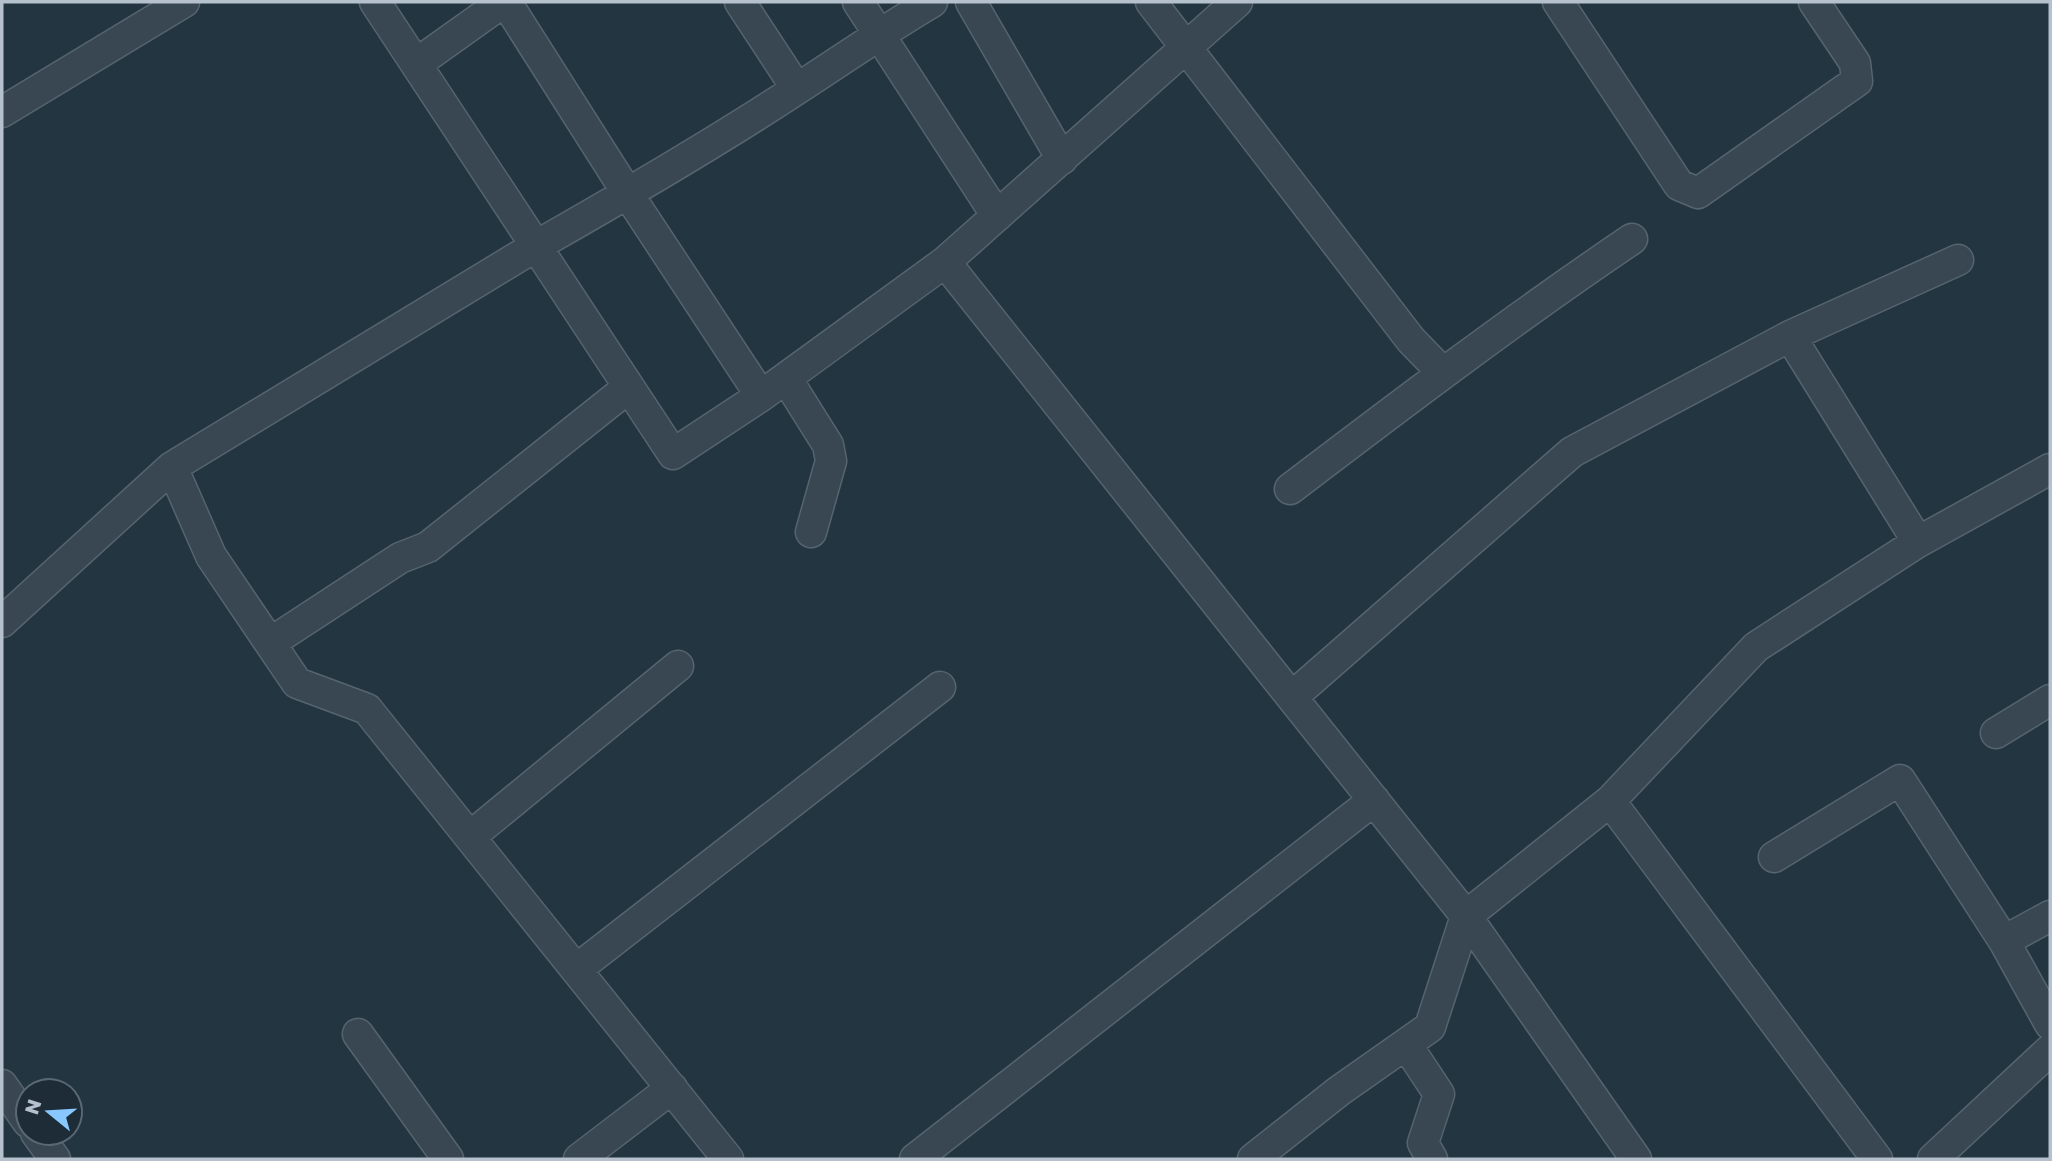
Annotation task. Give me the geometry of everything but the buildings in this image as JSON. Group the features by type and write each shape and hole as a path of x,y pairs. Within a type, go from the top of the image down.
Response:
{"street":[{"path":"2,112 184,2"},
{"path":"375,2 673,454 761,396 945,262 1237,2"},
{"path":"416,64 504,2 761,396"},
{"path":"740,2 797,89"},
{"path":"858,2 997,216"},
{"path":"2,622 173,467 536,246 628,194 932,2"},
{"path":"971,2 1062,159"},
{"path":"1151,2 1411,340 1443,373"},
{"path":"1558,2 1679,185 1698,192 1857,80 1855,62 1814,2"},
{"path":"1290,489 1551,294 1632,239"},
{"path":"1292,697 1572,452 1790,336 1958,260"},
{"path":"945,262 1466,916 1636,1159"},
{"path":"1790,336 1918,542"},
{"path":"786,378 828,445 831,461 811,532"},
{"path":"270,643 400,558 428,547 629,387"},
{"path":"173,467 211,556 297,683 367,709 728,1159"},
{"path":"1253,1159 1339,1091 1430,1027 1466,916 1610,801 1756,647 1918,542 2050,469"},
{"path":"471,836 678,666"},
{"path":"577,969 940,687"},
{"path":"1996,733 2050,700"},
{"path":"1774,857 1900,780 2004,941 2050,1024"},
{"path":"915,1159 1374,800"},
{"path":"1610,801 1877,1159"},
{"path":"2004,941 2050,916"},
{"path":"358,1034 448,1159"},
{"path":"1406,1044 1439,1094 1423,1143 1432,1159"},
{"path":"1934,1159 2050,1050"},
{"path":"2,1086 14,1103"},
{"path":"579,1159 672,1088"}]}
